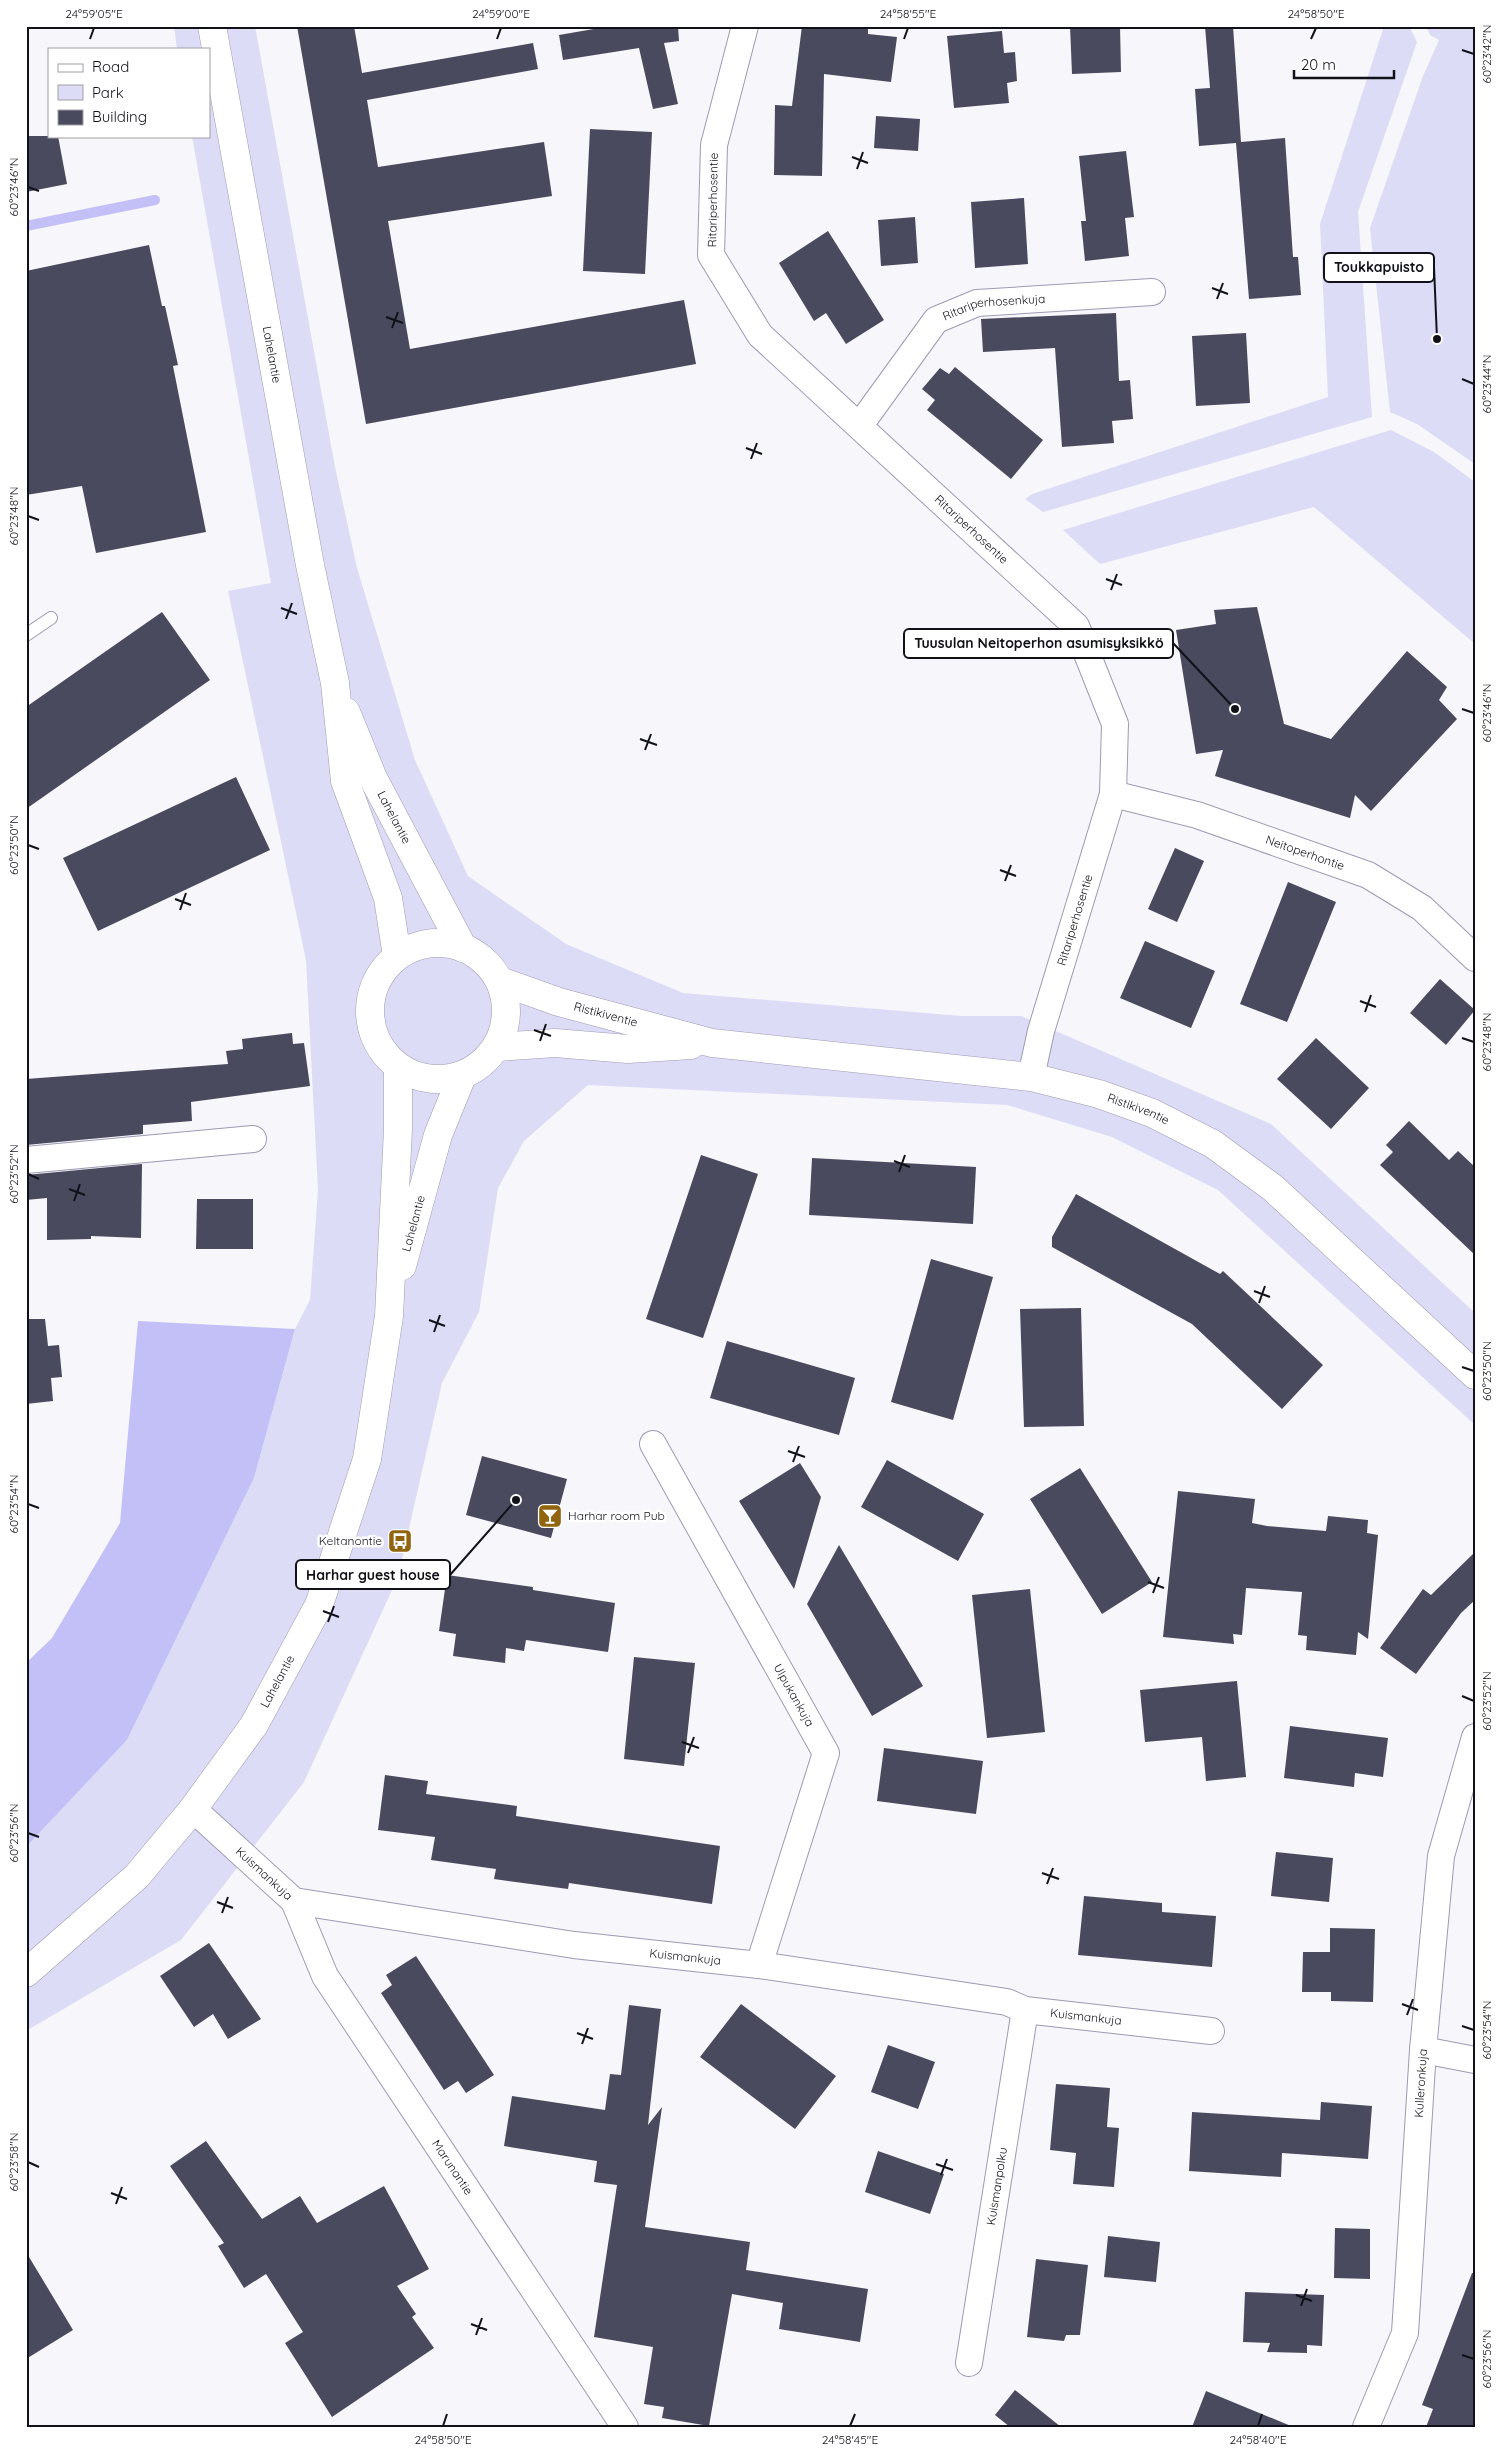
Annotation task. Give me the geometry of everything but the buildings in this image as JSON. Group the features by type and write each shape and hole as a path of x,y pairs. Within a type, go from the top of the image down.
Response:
{"main road":[{"name":"Lahelantie","path":"212,26 310,566 334,683 345,782 388,898 397,956"},
{"name":"Lahelantie","path":"334,683 373,778 462,948"},
{"path":"429,943 462,948 484,961 500,981 506,1015 497,1047 482,1064 462,1076 429,1079 398,1067 383,1052 372,1033 369,1012 372,990 397,956 429,943"},
{"name":"Ristikiventie","path":"500,981 559,1002 712,1043 1031,1077 1099,1094 1152,1113 1213,1144 1273,1188 1475,1375"},
{"name":"Ristikiventie","path":"497,1047 555,1043 628,1049 712,1043"},
{"name":"Lahelantie","path":"26,1973 137,1876 193,1809 254,1725 319,1605 367,1459 389,1316 398,1129 398,1067"},
{"name":"Lahelantie","path":"389,1316 438,1135 462,1076"}],"street":[{"name":"Ritariperhosentie","path":"745,26 714,145 711,255 760,335 860,425 997,556 1076,626 1116,724 1113,794 1041,1031 1031,1077"},
{"name":"Ritariperhosenkuja","path":"860,425 936,320 977,303 1152,292"},
{"name":"Neitoperhontie","path":"1113,794 1197,815 1368,875 1422,908 1475,958"},
{"path":"26,1160 253,1139"},
{"name":"Ulpukankuja","path":"653,1444 826,1753 759,1965"},
{"name":"Kulleronkuja","path":"1366,2427 1405,2333 1423,2050 1441,1856 1475,1737"},
{"name":"Kuismankuja","path":"193,1809 294,1900 574,1945 759,1965 1007,2002 1025,2010 1211,2031"},
{"name":"Marunantie","path":"294,1900 325,1976 625,2427"},
{"name":"Kuismanpolku","path":"969,2364 1025,2010"},
{"path":"1423,2050 1475,2060"}],"lane":[{"path":"26,635 51,618"}],"green space":[{"path":"174,26 255,26 335,467 357,568 415,760 468,876 566,944 683,993 962,1016 1021,1016 1271,1124 1475,1313 1475,1425 1218,1190 1112,1137 1007,1105 588,1085 524,1141 498,1188 479,1312 442,1383 398,1577 304,1782 181,1940 26,2031 26,1847 127,1740 254,1478 295,1329 310,1300 318,1190 306,960 228,591 271,583 192,138 210,138 210,48 177,48"},
{"path":"1384,26 1409,26 1417,42 1358,212 1372,417 1043,512 1025,499 1032,494 1328,397 1320,224"},
{"path":"1426,26 1475,26 1475,464 1417,424 1390,412 1370,228 1423,76 1439,40 1430,35"},
{"path":"1391,430 1434,452 1475,482 1475,644 1314,507 1100,564 1063,530"}],"shaded area":[{"path":"138,1321 295,1329 254,1478 127,1740 26,1847 26,1663 52,1638 120,1523"}],"waterway":[{"path":"26,226 155,200"}],"place":[{"name":"Toukkapuisto","path":"1437,339"},
{"name":"Tuusulan Neitoperhon asumisyksikkö","path":"1235,709"},
{"name":"Harhar guest house","path":"516,1500"},
{"name":"Harhar room Pub","path":"550,1516"},
{"name":"Keltanontie","path":"400,1541"}]}
